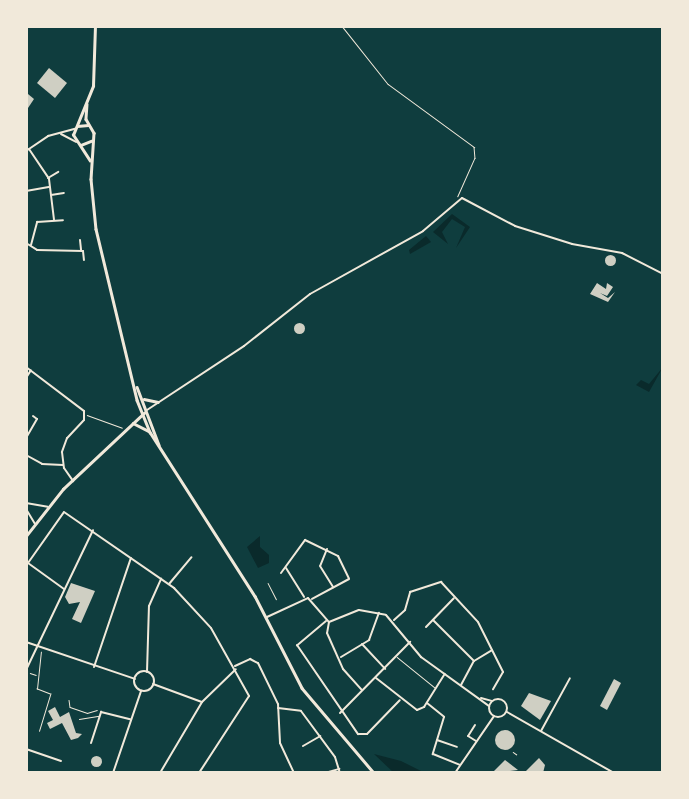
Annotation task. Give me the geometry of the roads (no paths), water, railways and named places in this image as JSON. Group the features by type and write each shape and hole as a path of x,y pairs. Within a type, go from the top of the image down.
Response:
{"main road":[{"path":"91,165 81,144 76,142 76,127 87,104 95,65 95,26"},
{"path":"87,104 88,125 92,139 91,165 98,242 136,383 142,414 150,432 266,618 308,698 374,773"},
{"path":"76,127 88,125"},
{"path":"81,144 92,139"},
{"path":"136,383 161,448"},
{"path":"142,398 158,402"},
{"path":"26,536 48,507 73,480 147,410"},
{"path":"133,423 150,432"}],"street":[{"path":"26,151 59,133 76,127"},
{"path":"59,133 76,142"},
{"path":"30,148 48,178 54,220"},
{"path":"48,178 58,172"},
{"path":"26,191 49,187"},
{"path":"50,195 64,193"},
{"path":"147,410 234,354 326,284 423,231 457,200 469,199 515,226 572,244 626,254 663,274"},
{"path":"30,245 36,222 63,220"},
{"path":"80,240 84,260"},
{"path":"26,243 81,251"},
{"path":"26,367 78,402 85,415 64,444 63,465 73,480"},
{"path":"26,378 31,370"},
{"path":"26,438 37,420 33,416"},
{"path":"26,455 42,464 63,465"},
{"path":"26,503 48,507"},
{"path":"26,509 35,524"},
{"path":"64,589 28,563 64,512 93,530 169,584 202,616 236,668 249,700 199,773"},
{"path":"26,671 93,530"},
{"path":"266,618 305,598 312,598 350,577 338,556 305,540 281,573"},
{"path":"327,549 320,566 333,587"},
{"path":"169,584 192,557"},
{"path":"94,666 132,558"},
{"path":"286,568 305,598"},
{"path":"161,579 149,606 147,672 153,684 202,702"},
{"path":"394,620 405,610 410,592 424,584 442,582 454,598 478,622 503,672 493,689"},
{"path":"312,598 328,622 327,633 341,657 342,669 363,691"},
{"path":"426,627 454,598"},
{"path":"400,700 367,734 358,734 340,713 297,645 328,622 359,610 379,613 394,620 421,657 481,698 489,706 494,716"},
{"path":"341,657 372,637 379,613"},
{"path":"433,620 474,661"},
{"path":"26,642 135,679 141,691"},
{"path":"340,713 410,642"},
{"path":"362,644 385,669"},
{"path":"461,685 474,661 492,650"},
{"path":"160,773 202,702 236,668 250,659 258,663 278,708 280,743 294,773"},
{"path":"135,679 147,672"},
{"path":"376,678 400,700 417,710 427,703 445,674"},
{"path":"541,731 570,678"},
{"path":"113,773 141,691 153,684"},
{"path":"481,698 504,700 506,712"},
{"path":"489,706 492,700"},
{"path":"427,703 444,716 434,756 460,765"},
{"path":"278,708 301,711 320,736 340,769 340,773"},
{"path":"91,743 101,712 131,719"},
{"path":"456,773 494,716 506,712 614,773"},
{"path":"474,726 468,736 476,741"},
{"path":"303,746 320,736"},
{"path":"437,740 457,747"},
{"path":"26,749 61,761"},
{"path":"325,773 340,769"}],"lane":[{"path":"268,583 276,599"},
{"path":"396,657 434,687"},
{"path":"79,719 100,716"}],"water":[{"path":"452,214 470,227 456,248 465,227 452,219 442,232 448,244 433,232"},
{"path":"426,236 431,242 410,254 409,250"},
{"path":"663,367 649,392 636,385 641,380 649,384"},
{"path":"260,536 260,547 269,555 269,563 258,568 247,547"},
{"path":"374,754 401,761 425,773 394,773"}]}
